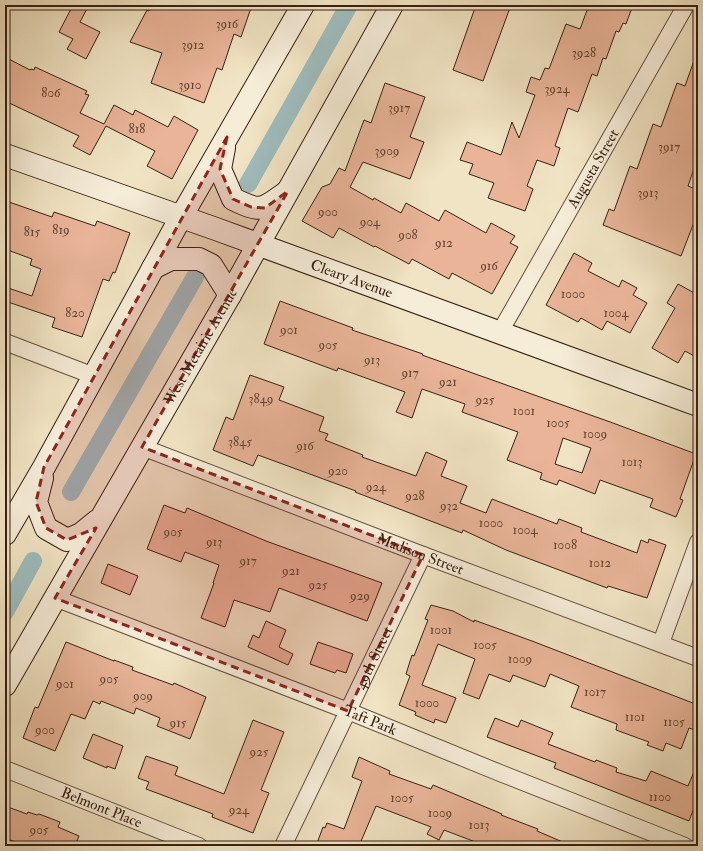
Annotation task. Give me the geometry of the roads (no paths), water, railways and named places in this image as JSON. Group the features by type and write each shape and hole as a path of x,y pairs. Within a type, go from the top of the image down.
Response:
{"main road":[{"path":"5,534 44,467 181,217 304,5"},
{"name":"West Metairie Avenue","path":"5,685 230,295 392,5"},
{"path":"227,137 220,169 233,199 251,207 265,208 288,191"},
{"name":"Cleary Avenue","path":"5,155 500,332 698,405"},
{"path":"153,268 171,259 198,259 211,265 230,295"},
{"path":"44,467 36,502 46,528 67,540 81,534 102,518"}],"street":[{"name":"Augusta Street","path":"500,332 686,5"},
{"path":"5,342 94,376"},
{"name":"Madison Street","path":"142,448 698,658"},
{"path":"661,643 698,542"},
{"name":"49th Street","path":"283,846 423,555"},
{"name":"Taft Park","path":"55,598 348,711 500,774 685,846"},
{"name":"Belmont Place","path":"5,769 199,846"}],"waterway":[{"path":"248,184 349,5"},
{"path":"71,492 195,277"},
{"path":"5,612 33,561"}]}
